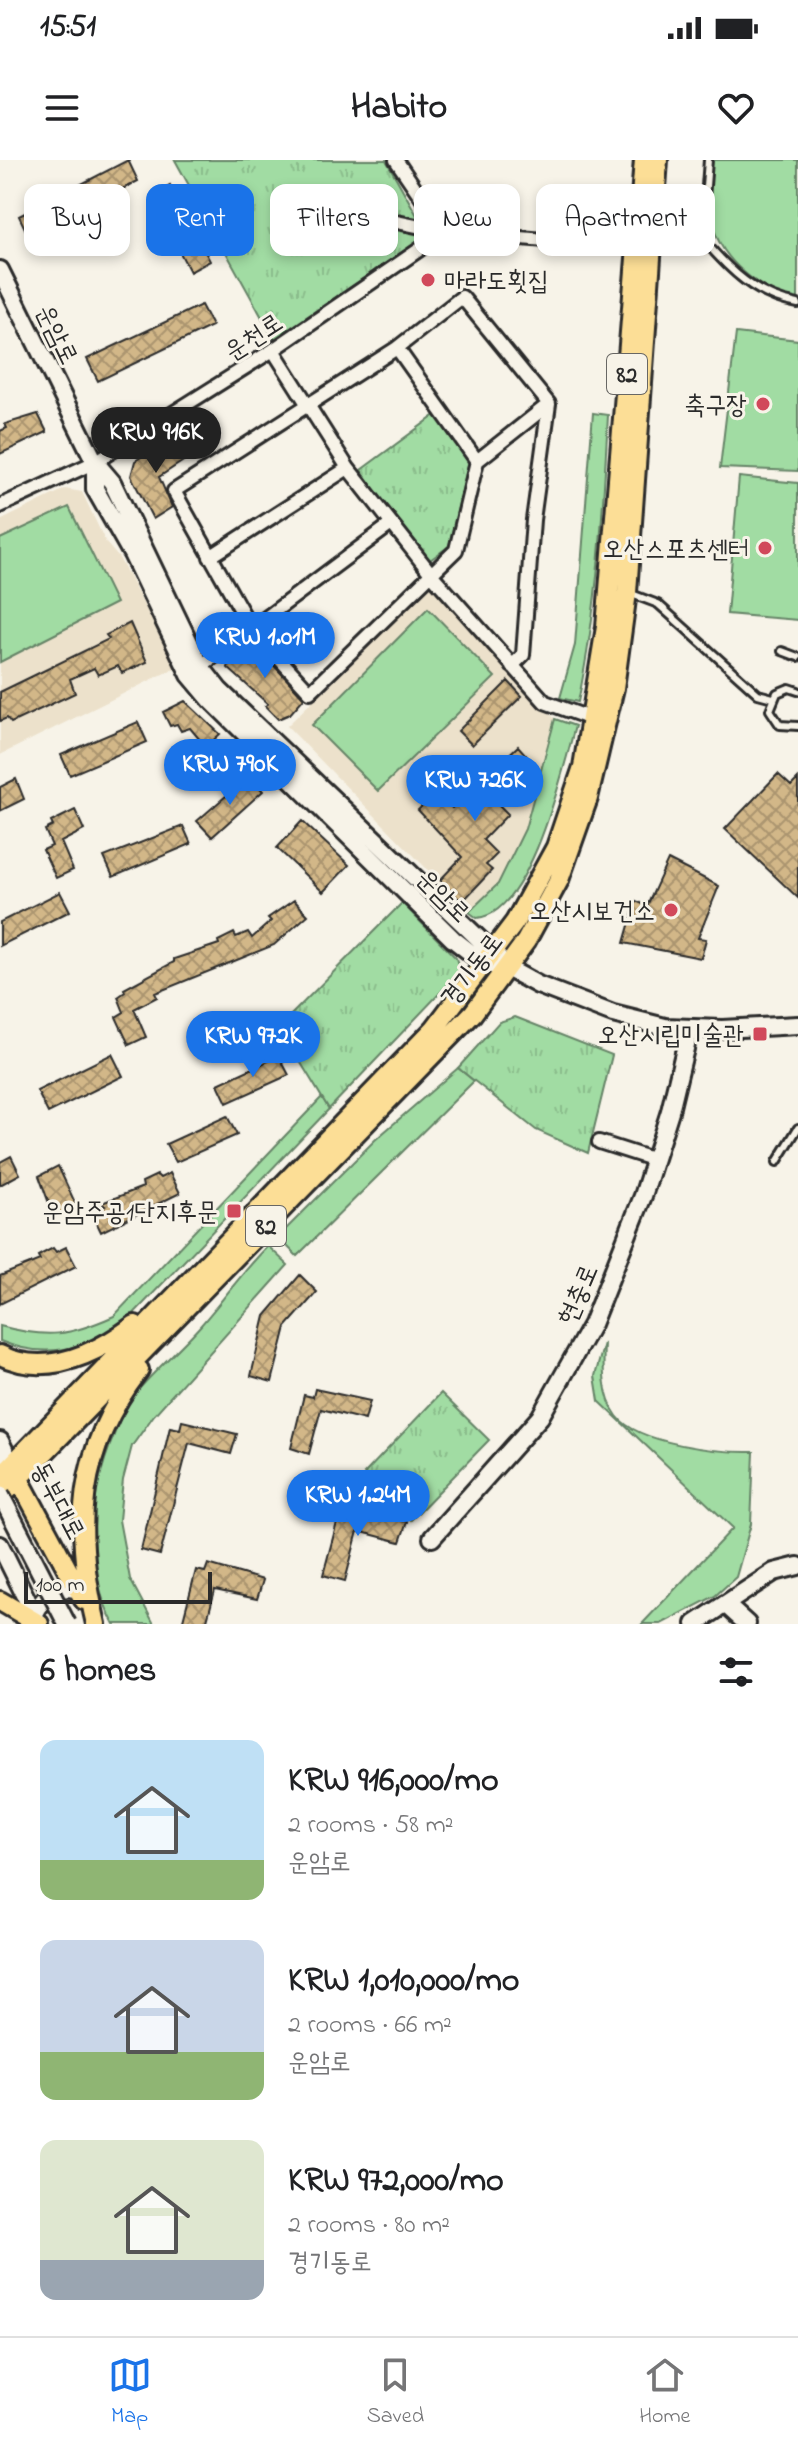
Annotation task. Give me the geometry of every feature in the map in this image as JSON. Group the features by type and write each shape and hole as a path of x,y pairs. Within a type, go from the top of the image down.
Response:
{"main road":[{"name":"경기동로","path":"644,160 644,184"},
{"name":"경기동로","path":"654,184 658,160"},
{"name":"경기동로","path":"10,1474 228,1265 437,1052 507,968 559,880 588,798 614,688 618,590 643,256"},
{"name":"경기동로","path":"0,1496 10,1474 176,1295 403,1062 490,958 535,888 556,847 575,793 618,590"},
{"path":"96,1624 86,1580 82,1521 88,1473 97,1440 119,1396 228,1265"},
{"path":"0,1355 12,1361 47,1365 68,1362 118,1338 176,1295"},
{"name":"동부대로","path":"10,1474 96,1624"},
{"path":"0,1601 37,1621"}],"street":[{"path":"396,160 414,186"},
{"name":"운천로","path":"0,506 95,462 273,350 414,253"},
{"name":"운암로","path":"0,270 95,462 112,482 196,671 449,912 490,958 507,968"},
{"path":"512,666 523,655 533,520 549,404 462,297 397,348 174,491 251,628 310,692 456,550 477,461 549,404"},
{"path":"397,348 477,461"},
{"path":"273,350 348,468 432,575 545,702 592,719"},
{"path":"210,557 348,468"},
{"path":"196,671 390,525"},
{"path":"507,968 538,985 613,1014 665,1027 798,1025"},
{"name":"현충로","path":"432,1538 540,1417 592,1324 655,1160 690,1028"},
{"path":"599,1142 655,1160"},
{"name":"동부대로","path":"0,1441 10,1474"},
{"name":"동부대로","path":"0,1496 67,1624"},
{"path":"0,1545 37,1621"},
{"path":"695,1624 774,1572 798,1566"},
{"path":"37,1621 47,1595 57,1589 77,1589"},
{"path":"725,1604 747,1624"}],"lane":[{"path":"708,160 702,238 729,271 773,300 798,304"},
{"path":"618,590 658,604 758,694 773,698"},
{"path":"782,651 798,657"},
{"path":"798,679 795,690 782,690 773,698 770,710 776,722 786,727 798,726"},
{"path":"777,1162 798,1128"}],"shaded area":[{"path":"65,489 82,492 106,543 119,558 177,667 0,755 0,521"},
{"path":"429,587 434,588 555,719 525,829 498,884 469,912 287,726"}],"green space":[{"path":"175,160 386,160 414,210 414,244 398,255 398,184 270,184 270,256 396,256 274,339 228,256 254,256 254,184 188,184"},
{"path":"711,160 798,160 798,306 754,281 724,250 715,232 715,184 708,184"},
{"name":"축구장","path":"736,333 798,340 798,471 720,468"},
{"path":"593,413 608,415 595,595 578,702 560,698 575,645"},
{"path":"437,414 470,456 449,546 430,560 420,557 361,470"},
{"name":"오산스포츠센터","path":"739,477 798,483 798,620 727,614"},
{"path":"69,507 116,603 0,662 0,539"},
{"path":"428,608 495,677 378,791 312,725"},
{"path":"555,719 575,726 541,837 513,893 496,911 477,918 469,912 498,884 525,829"},
{"path":"402,903 456,958 460,972 329,1109 279,1027"},
{"path":"515,1017 612,1055 588,1153 536,1130 458,1068 499,1022"},
{"path":"458,1068 474,1081 297,1256 278,1237 375,1140"},
{"path":"322,1097 329,1109 123,1325 78,1346 48,1351 17,1347 0,1341 0,1326 32,1333 58,1333 84,1328 114,1316"},
{"path":"268,1246 288,1265 154,1415 132,1446 123,1480 119,1520 130,1579 154,1624 114,1624 97,1578 93,1530 99,1482 120,1417 137,1391 201,1325"},
{"path":"604,1343 608,1400 617,1416 628,1426 643,1434 681,1445 754,1452 751,1524 736,1577 715,1596 661,1624 642,1624 733,1528 599,1401 595,1376"},
{"path":"441,1393 489,1440 411,1520 364,1474"}],"building":[{"path":"128,160 138,181 130,185 81,184"},
{"path":"182,256 207,256 210,261 190,272"},
{"path":"201,305 212,326 98,381 87,359"},
{"path":"38,414 47,432 0,454 0,431 7,428 5,424"},
{"path":"174,435 185,460 159,477 172,507 153,519 131,476 135,461"},
{"path":"130,623 147,662 122,673 118,666 98,675 94,668 70,679 75,693 11,723 7,718 0,721 0,692 109,639 106,635"},
{"path":"253,643 304,698 290,714 278,719 265,706 268,704 228,668 230,659 245,644"},
{"path":"508,681 522,696 472,745 458,731"},
{"path":"185,701 220,734 206,747 190,728 181,731 177,724 170,726 163,712"},
{"path":"138,722 147,742 70,775 61,755"},
{"path":"518,746 527,756 526,774 497,803 508,814 483,840 497,854 486,865 492,870 462,902 440,880 462,857 418,810 437,792 452,808"},
{"path":"778,774 791,786 798,779 798,898 725,829"},
{"path":"249,776 263,791 212,837 197,821"},
{"path":"16,779 24,799 0,811 0,787"},
{"path":"75,810 84,830 61,842 73,870 56,878 43,850 52,846 45,830 53,826 51,822"},
{"path":"302,821 349,865 323,892 277,848"},
{"path":"183,826 191,844 113,877 104,857"},
{"name":"오산시보건소","path":"668,860 719,886 698,938 706,939 701,958 624,943 636,901 647,906"},
{"path":"60,892 70,911 0,946 0,922"},
{"path":"294,900 308,915 274,945 155,993 157,997 134,1009 146,1037 129,1045 116,1017 124,1012 118,997 125,992 124,989 174,962 174,959 219,944 218,941 234,933 236,937 248,932 252,938 271,921 268,918"},
{"path":"112,1054 123,1076 48,1113 37,1091"},
{"path":"279,1056 289,1075 227,1103 218,1084"},
{"path":"227,1116 237,1135 176,1162 166,1144"},
{"path":"11,1156 20,1174 0,1185 0,1162"},
{"path":"58,1166 77,1207 59,1216 53,1204 50,1206 39,1176"},
{"path":"170,1173 180,1193 101,1232 92,1213 105,1206 102,1203 143,1187 142,1182 157,1175 160,1178"},
{"path":"66,1247 76,1266 0,1304 0,1276 40,1260 38,1256 53,1248 56,1252"},
{"path":"300,1275 317,1292 286,1327 272,1382 251,1376 265,1316"},
{"path":"315,1389 370,1401 365,1420 321,1409 309,1454 291,1448 304,1395 313,1397"},
{"path":"182,1421 237,1434 231,1454 189,1443 160,1555 141,1550 170,1427 180,1429"},
{"path":"352,1508 407,1522 400,1542 358,1531 345,1581 323,1575 339,1515 349,1518"},
{"path":"208,1564 263,1580 257,1599 215,1590 206,1624 182,1624 196,1570 205,1572"}],"place":[{"name":"마라도횟집","path":"428,280"},
{"name":"축구장","path":"763,404"},
{"name":"오산스포츠센터","path":"765,548"},
{"name":"오산시보건소","path":"671,910"},
{"name":"오산시립미술관","path":"760,1034"},
{"name":"운암주공1단지후문","path":"234,1211"}]}
